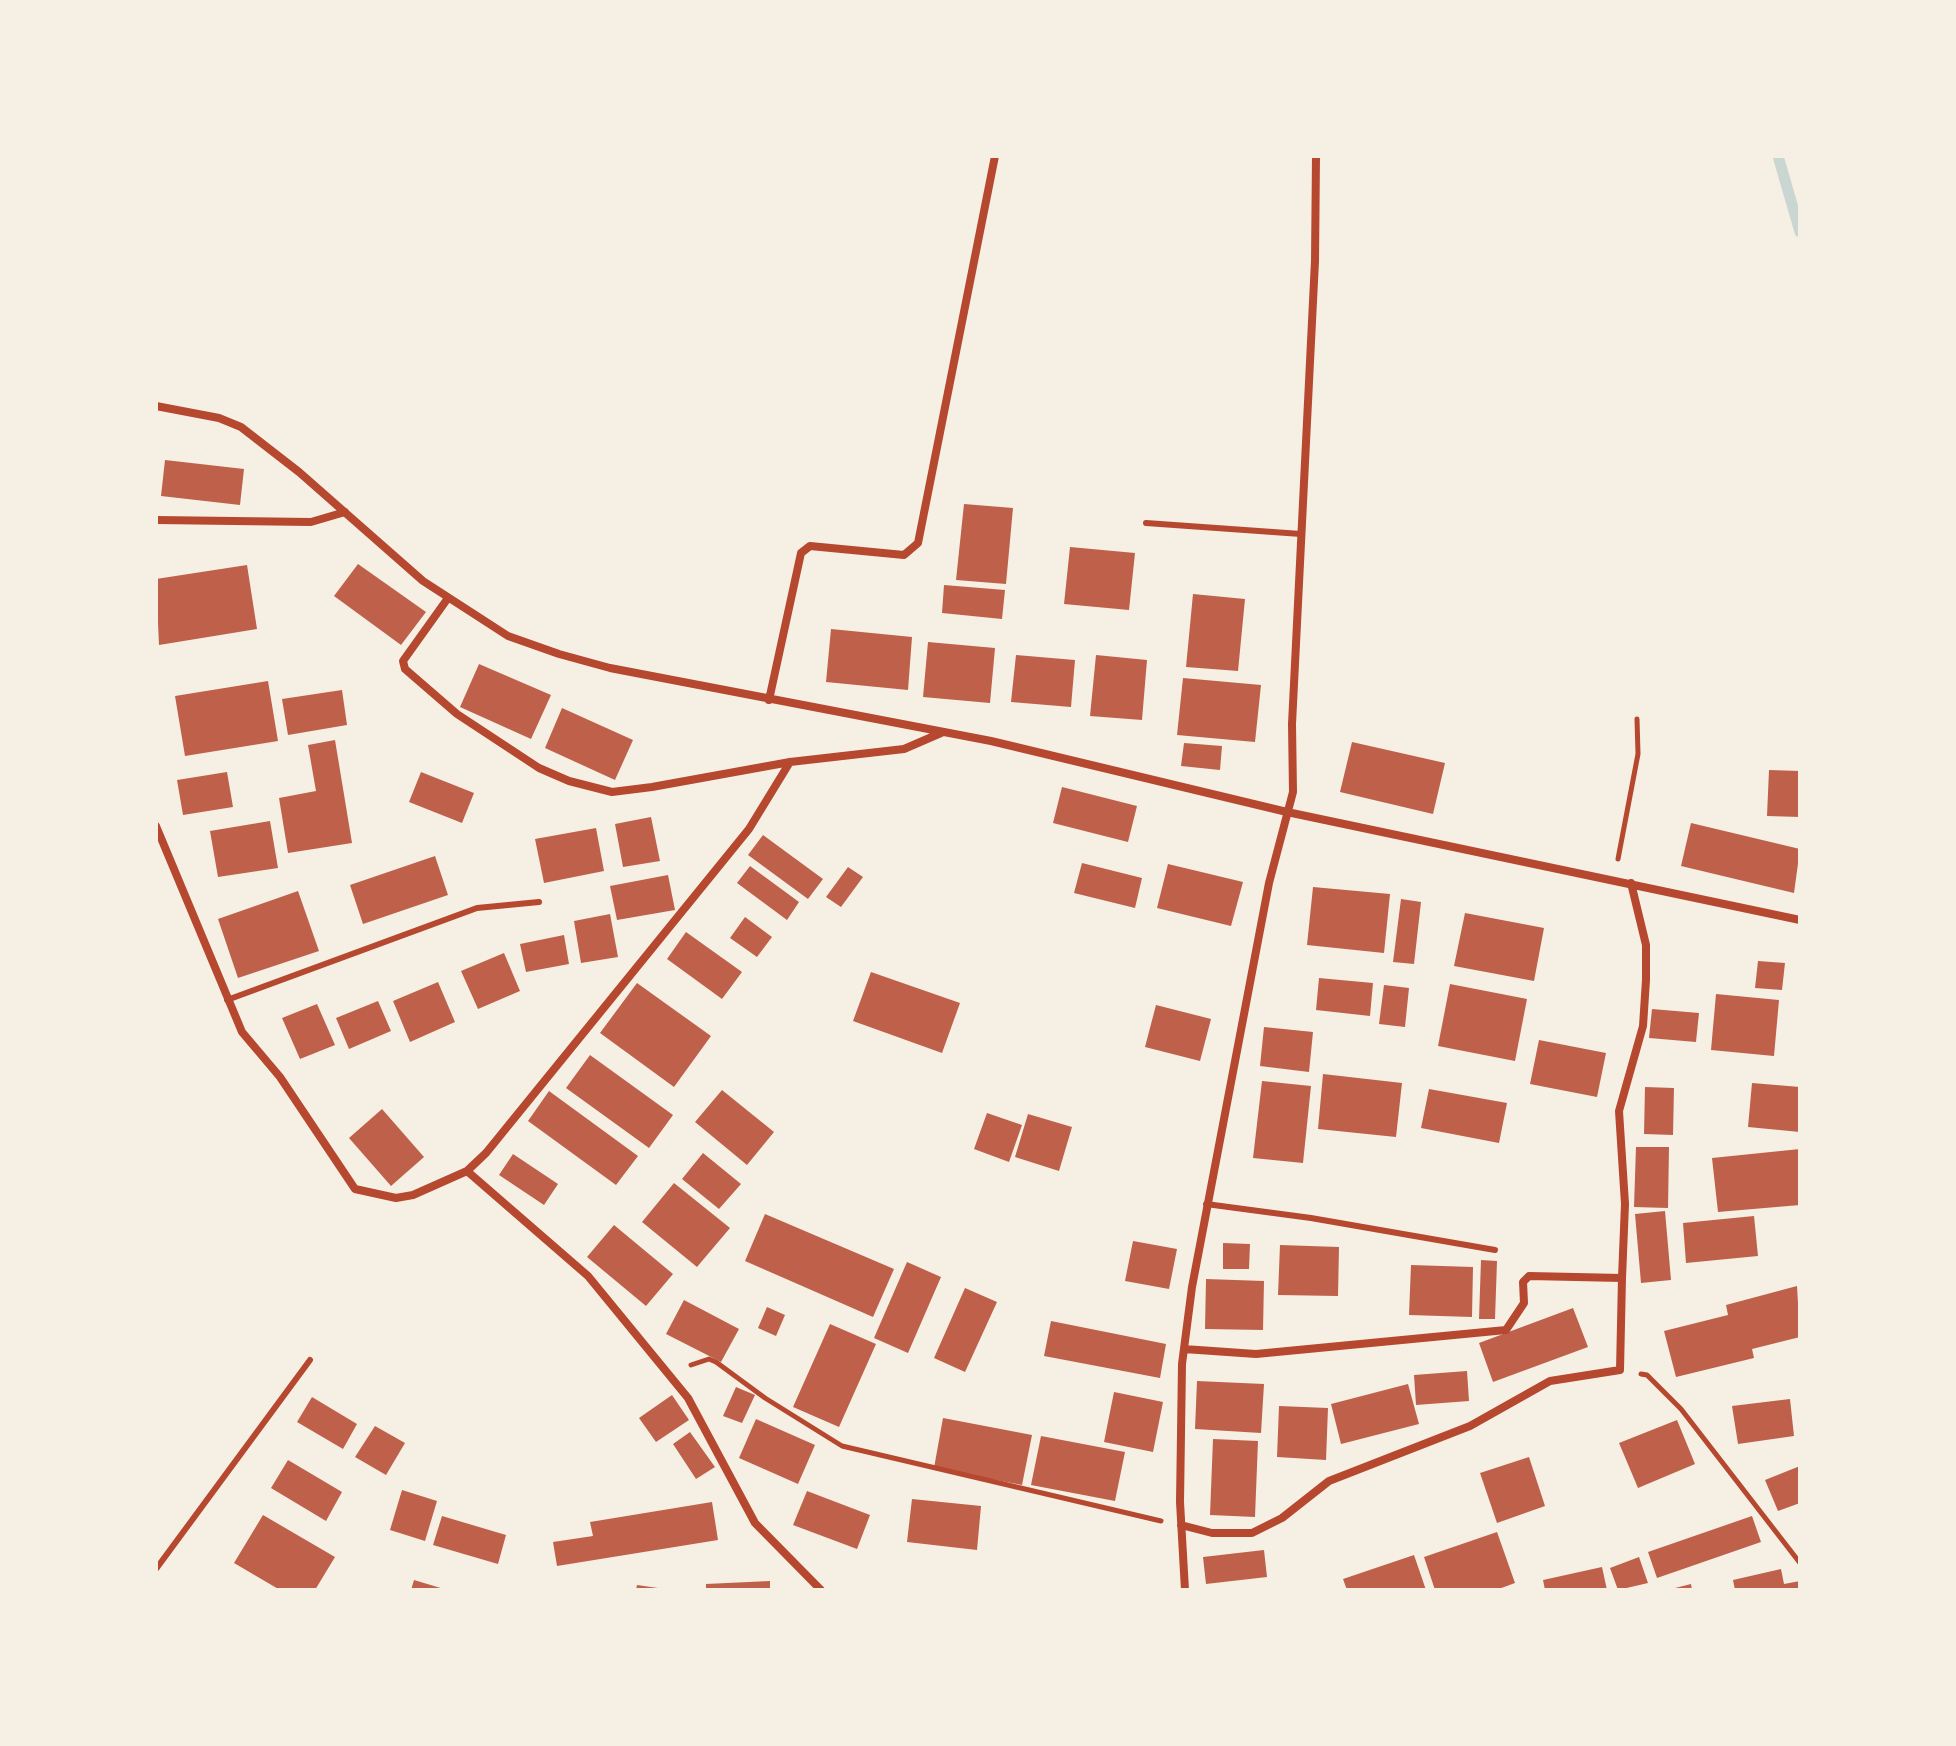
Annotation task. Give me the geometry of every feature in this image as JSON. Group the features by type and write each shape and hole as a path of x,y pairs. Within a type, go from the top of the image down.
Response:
{"street":[{"path":"769,700 801,553 810,546 904,555 918,543 995,156"},
{"path":"1185,1590 1181,1525 1184,1349 1206,1204 1269,883 1293,792 1292,724 1315,261 1316,156"},
{"path":"156,406 219,418 241,427 448,598 508,636 559,654 610,668 942,732 1287,812 1800,920"},
{"path":"156,520 311,522 345,512"},
{"path":"448,598 403,661 405,669 457,714 539,768 569,781 612,792 719,777 790,762 904,749 942,732"},
{"path":"156,826 242,1032 280,1077 355,1189 396,1198 413,1195 467,1171 486,1153 749,829 790,762"},
{"path":"1181,1525 1212,1533 1252,1533 1282,1518 1329,1481 1470,1426 1550,1381 1620,1370 1625,1204 1619,1111 1643,1026 1646,980 1646,945 1631,883"},
{"path":"467,1171 588,1276 688,1398 755,1523 821,1590"},
{"path":"1184,1349 1256,1354 1506,1330 1512,1327 1524,1303 1523,1282 1529,1276 1622,1278"}],"lane":[{"path":"1146,523 1301,534"},
{"path":"227,1000 477,908 539,902"},
{"path":"1206,1204 1311,1218 1495,1250"},
{"path":"156,1569 310,1360"}],"path":[{"path":"1614,880 1638,754 1637,719"},
{"path":"672,1377 696,1362 709,1359 842,1446 1181,1525"},
{"path":"1620,1370 1647,1375 1669,1395 1760,1507 1800,1563"}],"building":[{"path":"165,460 244,469 240,505 161,496"},
{"path":"964,504 1013,508 1006,584 956,580"},
{"path":"1070,547 1135,553 1129,610 1064,604"},
{"path":"358,564 426,612 401,645 334,596"},
{"path":"247,565 257,629 159,645 156,579"},
{"path":"944,585 1005,590 1002,619 942,613"},
{"path":"1193,594 1245,599 1238,671 1186,667"},
{"path":"831,629 912,637 908,690 826,682"},
{"path":"928,642 995,648 990,703 923,697"},
{"path":"1016,655 1075,660 1071,707 1011,702"},
{"path":"1096,655 1147,660 1142,720 1090,716"},
{"path":"479,664 551,695 531,739 460,707"},
{"path":"1183,678 1261,685 1255,742 1177,735"},
{"path":"268,681 278,741 185,756 175,696"},
{"path":"342,690 347,725 288,735 282,699"},
{"path":"562,708 633,740 615,780 545,748"},
{"path":"335,740 352,843 288,853 279,798 316,791 308,745"},
{"path":"1352,742 1445,763 1433,814 1340,792"},
{"path":"1184,743 1222,746 1220,770 1181,766"},
{"path":"1769,770 1800,771 1800,817 1767,816"},
{"path":"227,772 233,807 183,815 177,780"},
{"path":"421,772 474,793 462,823 409,802"},
{"path":"1062,787 1137,806 1128,842 1053,823"},
{"path":"651,817 660,861 623,867 615,824"},
{"path":"270,821 278,868 218,877 210,831"},
{"path":"1691,823 1800,849 1794,893 1681,866"},
{"path":"596,828 604,871 544,883 535,839"},
{"path":"763,835 823,879 808,899 748,855"},
{"path":"435,856 448,895 363,924 350,885"},
{"path":"1082,863 1142,878 1135,908 1074,893"},
{"path":"1168,864 1243,882 1231,926 1157,908"},
{"path":"750,866 799,902 787,920 737,883"},
{"path":"848,867 863,877 841,907 826,897"},
{"path":"668,875 675,910 617,920 610,886"},
{"path":"1313,887 1390,894 1384,953 1307,945"},
{"path":"298,891 319,951 238,978 218,919"},
{"path":"1401,899 1421,902 1414,964 1393,962"},
{"path":"1465,913 1544,928 1534,981 1454,966"},
{"path":"610,914 618,957 581,963 574,921"},
{"path":"745,917 772,937 757,957 730,938"},
{"path":"686,932 742,972 722,999 667,959"},
{"path":"564,935 569,964 526,972 520,944"},
{"path":"504,953 520,991 478,1009 461,971"},
{"path":"1758,961 1785,963 1782,990 1755,988"},
{"path":"871,972 960,1003 942,1053 853,1021"},
{"path":"1319,978 1373,983 1370,1016 1316,1010"},
{"path":"438,982 455,1022 410,1042 393,1001"},
{"path":"637,983 711,1036 674,1087 600,1033"},
{"path":"1450,984 1527,999 1515,1061 1438,1046"},
{"path":"1384,985 1409,988 1405,1027 1379,1024"},
{"path":"1716,994 1779,1000 1774,1056 1711,1050"},
{"path":"378,1001 391,1031 349,1049 336,1018"},
{"path":"317,1004 335,1045 300,1059 282,1018"},
{"path":"1156,1005 1211,1019 1200,1061 1145,1047"},
{"path":"1652,1009 1699,1013 1696,1042 1649,1038"},
{"path":"1264,1027 1313,1032 1309,1072 1260,1066"},
{"path":"1539,1040 1606,1053 1597,1097 1530,1084"},
{"path":"590,1055 673,1115 649,1148 566,1088"},
{"path":"1323,1074 1402,1083 1396,1137 1318,1129"},
{"path":"1262,1081 1311,1086 1303,1163 1253,1158"},
{"path":"1752,1083 1800,1087 1800,1132 1748,1127"},
{"path":"1645,1087 1674,1088 1673,1135 1644,1134"},
{"path":"1429,1089 1507,1103 1499,1143 1421,1128"},
{"path":"722,1090 774,1132 747,1165 695,1122"},
{"path":"549,1091 638,1156 616,1185 528,1121"},
{"path":"382,1109 424,1157 391,1186 349,1138"},
{"path":"987,1113 1022,1125 1009,1162 974,1149"},
{"path":"1028,1114 1072,1127 1059,1171 1015,1157"},
{"path":"1636,1147 1669,1147 1668,1208 1634,1207"},
{"path":"1800,1149 1800,1205 1718,1212 1712,1158"},
{"path":"703,1153 741,1184 719,1209 682,1179"},
{"path":"513,1154 558,1184 544,1205 499,1175"},
{"path":"674,1183 730,1228 697,1267 642,1222"},
{"path":"1665,1211 1671,1280 1641,1283 1635,1214"},
{"path":"765,1214 894,1269 873,1317 745,1261"},
{"path":"1754,1216 1758,1256 1686,1263 1683,1223"},
{"path":"614,1225 673,1274 646,1306 587,1257"},
{"path":"1133,1241 1177,1249 1169,1289 1125,1281"},
{"path":"1223,1243 1250,1244 1249,1269 1223,1269"},
{"path":"1280,1245 1339,1247 1338,1296 1278,1295"},
{"path":"1481,1260 1497,1261 1495,1319 1479,1319"},
{"path":"907,1262 941,1277 908,1353 874,1338"},
{"path":"1411,1265 1473,1267 1472,1317 1409,1315"},
{"path":"1206,1279 1264,1281 1263,1330 1205,1329"},
{"path":"1797,1286 1800,1337 1752,1349 1754,1358 1676,1377 1664,1331 1728,1315 1726,1305"},
{"path":"965,1288 997,1302 965,1372 934,1358"},
{"path":"684,1300 739,1329 721,1362 666,1334"},
{"path":"767,1307 785,1315 776,1336 758,1328"},
{"path":"1573,1308 1588,1347 1493,1382 1479,1343"},
{"path":"1051,1321 1166,1344 1160,1378 1044,1356"},
{"path":"830,1324 876,1344 839,1427 793,1407"},
{"path":"1467,1371 1469,1401 1416,1405 1414,1375"},
{"path":"1197,1381 1264,1384 1261,1433 1195,1429"},
{"path":"1408,1384 1419,1424 1341,1444 1331,1404"},
{"path":"736,1387 755,1395 742,1423 723,1416"},
{"path":"1114,1392 1163,1402 1153,1452 1104,1442"},
{"path":"672,1395 689,1420 656,1442 639,1418"},
{"path":"312,1397 357,1424 343,1449 297,1422"},
{"path":"1790,1399 1794,1436 1738,1444 1732,1406"},
{"path":"1279,1406 1328,1408 1326,1460 1277,1457"},
{"path":"943,1418 1032,1435 1022,1485 934,1468"},
{"path":"756,1419 815,1445 798,1484 739,1458"},
{"path":"1677,1420 1695,1464 1638,1488 1619,1443"},
{"path":"375,1426 405,1443 386,1475 355,1457"},
{"path":"690,1432 715,1467 696,1479 673,1444"},
{"path":"1041,1436 1125,1452 1115,1501 1031,1485"},
{"path":"1213,1439 1258,1441 1255,1517 1210,1515"},
{"path":"1529,1457 1545,1506 1497,1523 1480,1473"},
{"path":"288,1460 342,1492 326,1521 271,1488"},
{"path":"1800,1466 1800,1503 1778,1511 1765,1480"},
{"path":"402,1490 437,1501 425,1541 390,1530"},
{"path":"807,1491 870,1515 857,1549 793,1525"},
{"path":"912,1499 981,1506 977,1550 907,1542"},
{"path":"712,1502 718,1540 557,1566 553,1542 593,1536 590,1522"},
{"path":"263,1515 335,1557 315,1590 280,1590 234,1563"},
{"path":"442,1516 506,1535 498,1564 433,1545"},
{"path":"1752,1516 1761,1542 1657,1578 1648,1552"},
{"path":"1497,1532 1515,1583 1496,1590 1435,1590 1424,1557"},
{"path":"1264,1550 1267,1577 1206,1584 1203,1557"},
{"path":"1414,1555 1426,1590 1347,1590 1343,1579"},
{"path":"1639,1557 1648,1583 1618,1590 1610,1568"},
{"path":"1602,1567 1607,1590 1545,1590 1543,1580"},
{"path":"1781,1569 1784,1584 1800,1581 1800,1590 1735,1590 1733,1580"},
{"path":"414,1580 444,1589 444,1590 411,1590"},
{"path":"770,1581 770,1590 706,1590 706,1584"},
{"path":"1691,1584 1692,1590 1671,1589"},
{"path":"637,1585 658,1588 658,1590 636,1590"}],"waterway":[{"path":"1778,156 1800,232"}]}
